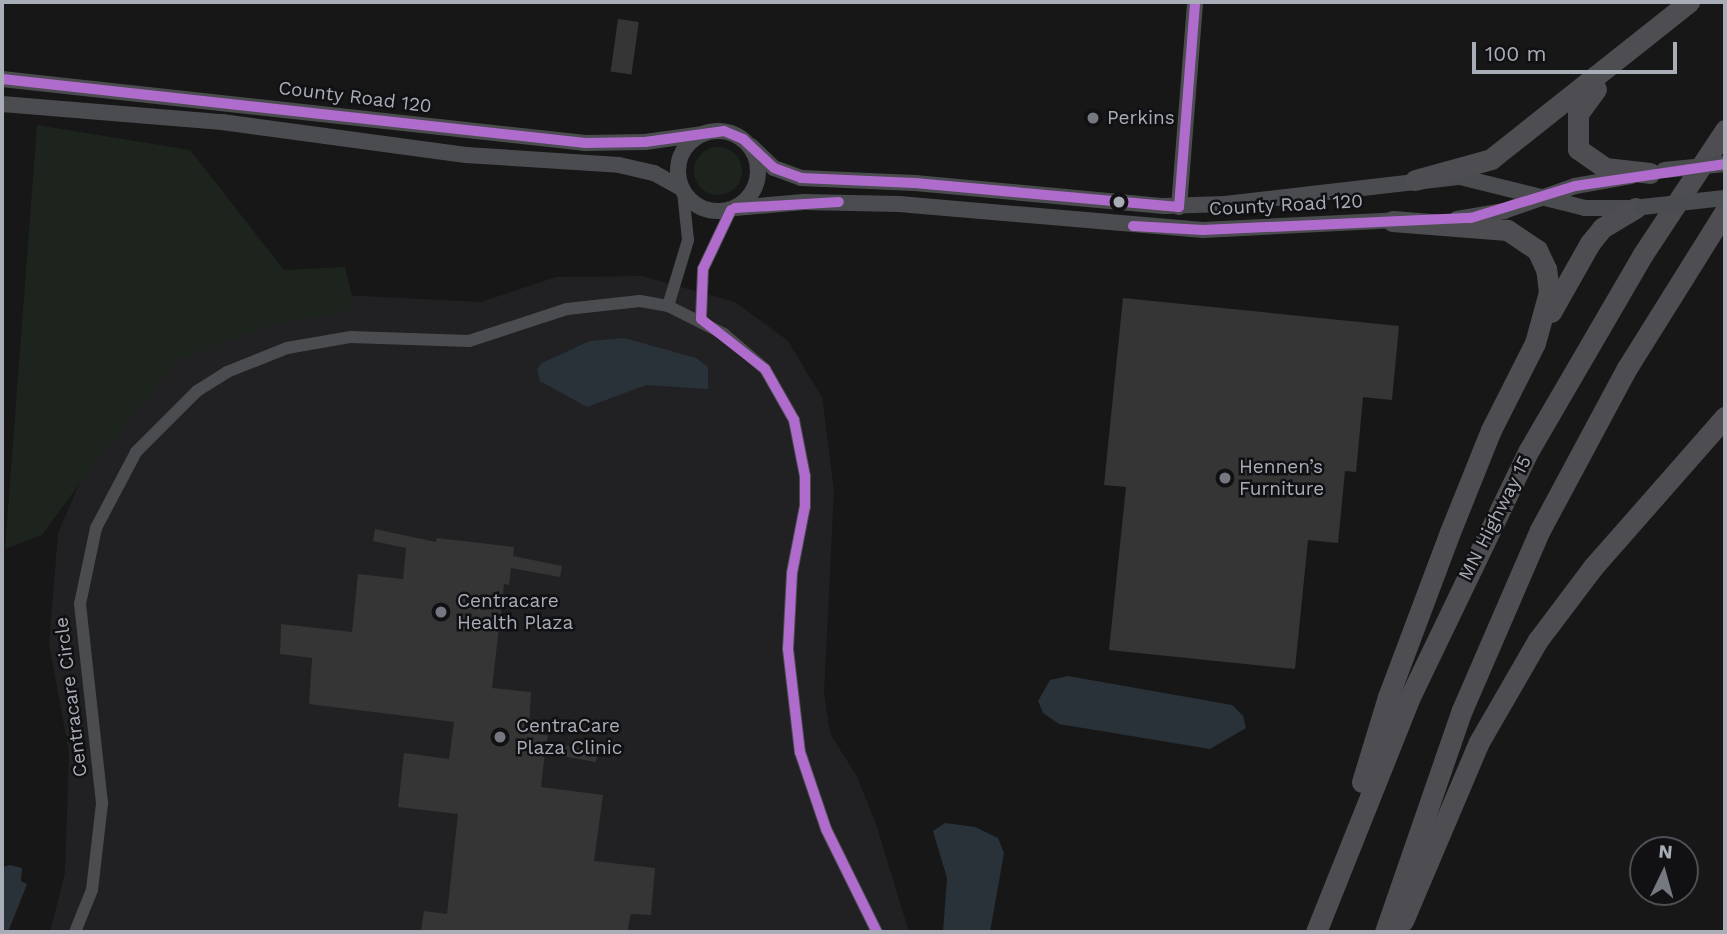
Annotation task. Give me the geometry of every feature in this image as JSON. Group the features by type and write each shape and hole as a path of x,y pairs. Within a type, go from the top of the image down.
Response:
{"highway":[{"path":"1415,180 1491,159 1689,2"},
{"path":"1630,50 1585,101 1576,122 1576,142 1583,156 1605,168 1657,172"},
{"name":"MN Highway 15","path":"1316,932 1409,699 1528,450 1643,254 1725,130"},
{"path":"1329,894 1388,697 1491,430 1590,243 1602,228 1639,208"},
{"path":"1385,932 1462,710 1540,530 1627,369 1725,211"},
{"path":"1392,221 1479,226 1507,230 1526,239 1543,261 1549,280 1546,307 1533,347"},
{"path":"1398,932 1479,742 1538,640 1594,567 1725,417"}],"street":[{"path":"1179,206 1195,2"},
{"name":"County Road 120","path":"2,79 585,143 635,142 702,134"},
{"path":"2,104 222,122 466,155 619,165 654,173 682,190 699,207 733,209"},
{"path":"668,306 688,240 680,158 702,134 734,133 751,146 758,178 749,198 733,209 703,269 701,319"},
{"name":"County Road 120","path":"751,146 774,168 801,178 915,183 1179,206 1460,177 1600,210 1725,198"},
{"name":"County Road 120","path":"733,209 804,202 899,204 1203,230 1479,217 1542,196 1657,172 1725,164"},
{"name":"Centracare Circle","path":"75,932 92,890 102,803 99,755 81,637 86,562 120,477 136,452 173,412 227,372 287,348 351,337 469,341 590,304 640,301 668,306 701,319 765,369 794,420 802,448 805,496 792,573 788,649 800,752 826,829 877,932"}],"shaded area":[{"path":"37,125 190,150 284,270 345,267 355,309 268,326 180,359 101,454 42,535 5,549"},
{"path":"718,147 735,154 742,171 735,188 718,195 701,188 694,171 701,154"},
{"name":"Centracare Health Plaza","path":"641,276 735,302 787,340 822,397 834,490 824,693 830,733 857,777 876,824 909,932 50,932 65,873 69,752 49,644 58,533 99,438 173,345 341,295 481,302 556,277"},
{"path":"624,338 696,358 708,367 708,389 646,385 587,407 540,381 537,369 542,363 590,341"},
{"path":"1068,676 1232,705 1243,716 1246,728 1210,749 1059,724 1043,713 1038,701 1050,680"},
{"path":"945,823 975,827 998,838 1004,853 990,932 943,932 947,878 933,831"},
{"path":"10,865 22,868 21,881 27,884 8,932 2,932 2,867"}],"building":[{"path":"618,19 639,22 631,74 611,71"},
{"name":"Hennen’s Furniture","path":"1123,298 1399,326 1392,400 1363,397 1356,472 1345,471 1338,543 1308,540 1295,669 1109,650 1126,487 1104,485"},
{"name":"CentraCare Plaza Clinic","path":"375,529 436,542 437,538 514,547 513,556 562,566 560,577 511,568 509,585 504,584 492,688 531,692 529,727 548,732 547,742 598,752 596,762 545,753 541,787 603,795 594,861 655,868 651,915 631,914 627,932 421,932 424,911 447,914 458,814 398,807 404,753 449,759 454,722 309,704 312,658 280,654 281,624 352,632 358,574 403,579 406,548 373,541"}],"transit line":[{"path":"2,79 585,143 645,142 724,131 743,139 774,168 801,178 915,183 1179,207 1195,2"},
{"path":"1133,226 1203,230 1471,218 1575,186 1725,164"},
{"path":"735,208 839,202"},
{"path":"731,210 703,269 701,319 765,369 794,420 805,476 805,506 792,573 788,649 800,752 826,829 877,932"}],"place":[{"name":"Perkins","path":"1093,118"},
{"name":"Hennen’s Furniture","path":"1225,478"},
{"name":"Centracare Health Plaza","path":"441,612"},
{"name":"CentraCare Plaza Clinic","path":"500,737"}]}
